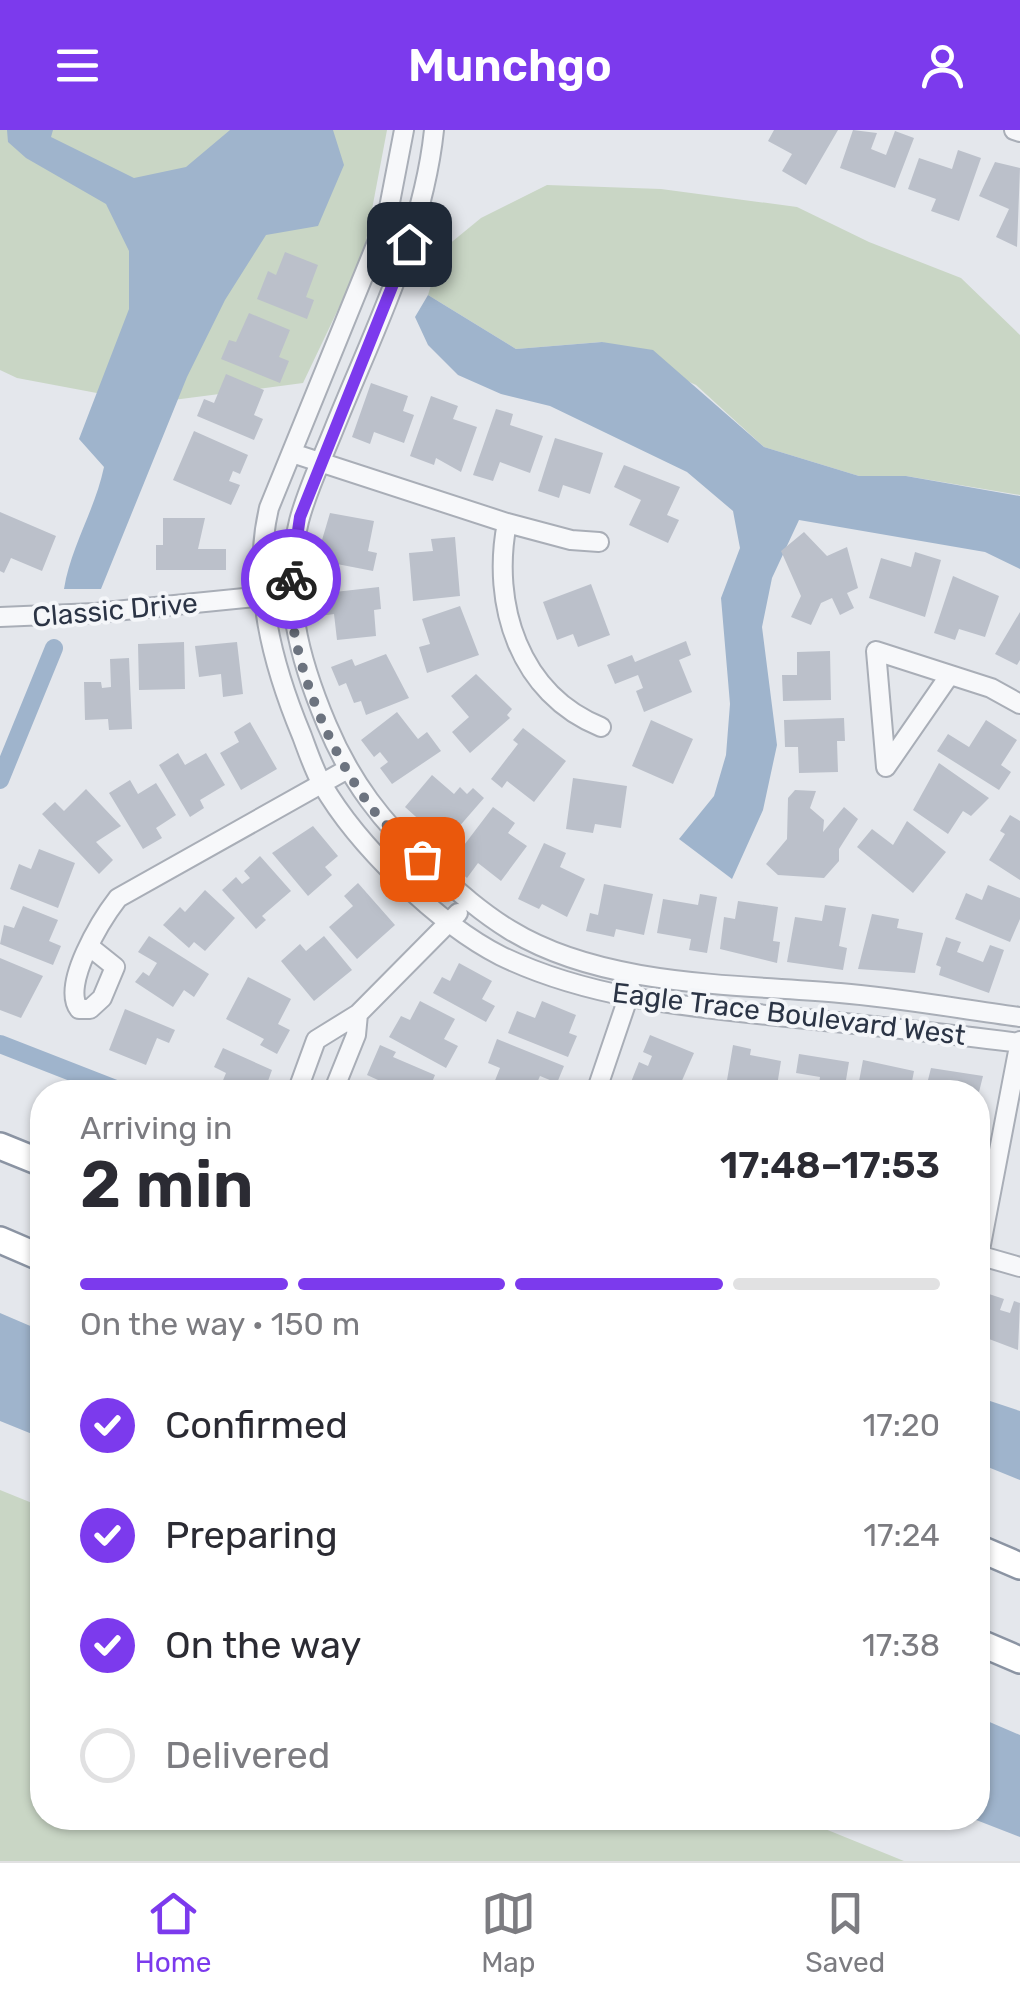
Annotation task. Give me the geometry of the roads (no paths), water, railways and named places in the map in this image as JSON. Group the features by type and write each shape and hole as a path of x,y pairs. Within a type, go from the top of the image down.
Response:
{"highway":[{"path":"0,1146 30,1158"},
{"path":"0,1240 30,1253"},
{"path":"990,1553 1020,1566"},
{"path":"990,1647 1020,1660"}],"street":[{"name":"Eagle Trace Boulevard West","path":"404,130 387,218 269,508 262,538 263,597 274,660 322,784 359,835 450,922 499,955 552,976 629,998 1020,1042"},
{"name":"Eagle Trace Boulevard West","path":"434,130 417,224 300,517 290,592 300,660 346,770 379,818 469,902 513,932 636,974 735,987 843,993 1020,1016"},
{"path":"292,453 507,523 571,540 599,542"},
{"path":"507,523 500,588 521,650 559,705 601,727"},
{"name":"Classic Drive","path":"0,616 95,613 290,592"},
{"path":"949,676 886,767 876,651 991,688 1020,704"},
{"path":"90,947 118,898 346,770"},
{"path":"301,1080 316,1040 336,1024 358,1014 469,902"},
{"path":"600,1080 636,974"},
{"path":"338,1080 356,1035 358,1014"},
{"path":"990,1194 1020,1042"},
{"path":"990,1259 1020,1268"}],"water":[{"path":"7,130 53,130 51,137 134,178 186,167 230,130 333,130 344,165 318,226 266,235 225,300 187,377 101,589 64,589 104,467 79,439 129,309 129,251 106,204 26,158 8,142"},
{"path":"428,295 516,349 602,342 653,350 764,447 859,476 906,476 1020,496 1020,569 985,552 799,520 772,578 762,627 777,745 763,810 732,879 679,839 714,796 726,755 730,704 721,598 740,548 733,511 687,472 550,406 501,394 458,375 428,345 415,317"},
{"path":"0,1313 30,1326 30,1433 0,1421"},
{"path":"990,1401 1020,1411 1020,1480 990,1468"},
{"path":"990,1722 1020,1735 1020,1837 990,1825"}],"waterway":[{"path":"0,780 54,648"},
{"path":"0,1044 92,1080"}]}
